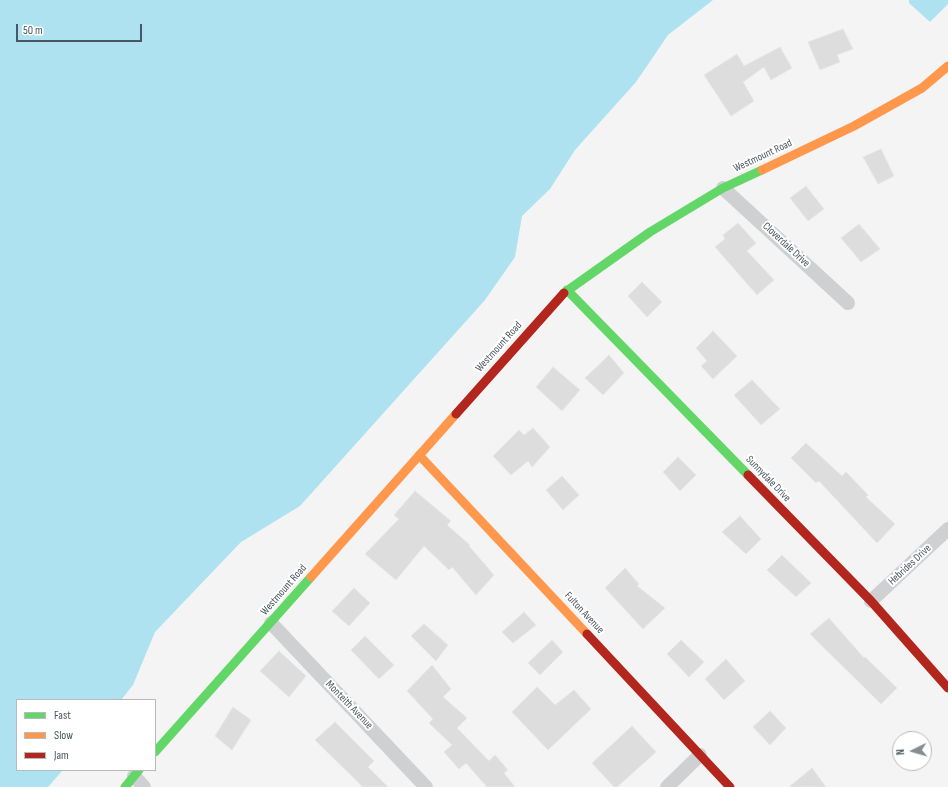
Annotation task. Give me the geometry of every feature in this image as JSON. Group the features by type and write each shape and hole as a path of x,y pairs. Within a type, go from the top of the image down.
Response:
{"main road":[{"name":"Westmount Road","path":"156,751 567,290 650,232 723,188 854,126 922,88 948,66"},
{"name":"Sunnydale Drive","path":"567,290 871,601 948,688"},
{"name":"Fulton Avenue","path":"419,455 730,787"},
{"path":"125,787 136,773"}],"street":[{"name":"Cloverdale Drive","path":"723,188 848,303"},
{"name":"Hebrides Drive","path":"871,601 948,529"},
{"name":"Monteith Avenue","path":"271,623 426,787"},
{"path":"666,787 700,755"},
{"path":"136,773 144,787"}],"water":[{"path":"0,0 713,0 668,35 636,82 575,150 550,189 522,216 515,257 485,300 300,506 241,542 155,632 133,685 122,699 16,699 16,771 62,771 48,787 0,787"},
{"path":"909,0 948,0 948,4 930,22 909,3"}],"building":[{"path":"843,29 853,49 837,55 840,62 820,70 808,42"},
{"path":"780,47 792,68 771,80 764,67 743,82 754,101 731,116 704,75 737,54 744,66"},
{"path":"881,149 894,176 878,184 863,157"},
{"path":"806,186 824,209 808,221 790,198"},
{"path":"738,223 756,243 747,251 774,280 757,295 715,247 725,239 723,235"},
{"path":"859,224 880,249 861,262 841,238"},
{"path":"642,282 662,302 647,317 628,296"},
{"path":"713,331 737,356 713,379 701,366 707,361 696,348"},
{"path":"609,355 624,373 603,395 585,378"},
{"path":"553,367 580,390 562,411 536,387"},
{"path":"752,380 780,409 761,425 734,395"},
{"path":"533,428 550,447 532,467 528,461 511,475 493,456 519,430 524,435"},
{"path":"806,443 842,476 846,472 868,495 866,497 895,524 877,543 819,481 816,483 791,458"},
{"path":"678,457 696,475 680,491 663,472"},
{"path":"562,476 579,495 563,510 546,490"},
{"path":"415,491 451,521 447,525 470,545 469,546 494,575 476,595 452,567 449,570 424,546 396,580 365,554 399,519 394,515"},
{"path":"740,516 761,539 746,554 722,532"},
{"path":"782,555 811,583 796,597 767,570"},
{"path":"625,568 639,584 637,586 665,608 643,629 605,588"},
{"path":"354,588 370,603 349,626 332,611"},
{"path":"524,612 536,625 513,643 502,632"},
{"path":"829,618 864,658 865,657 897,688 881,704 810,634"},
{"path":"424,624 448,645 436,661 411,636"},
{"path":"365,636 394,665 379,679 351,650"},
{"path":"552,640 563,652 540,675 528,663"},
{"path":"681,640 704,662 689,677 667,654"},
{"path":"279,651 306,676 289,697 260,671"},
{"path":"726,659 745,681 724,700 705,679"},
{"path":"432,665 451,689 443,697 467,718 457,728 489,761 495,755 508,770 504,773 515,787 487,787 466,763 459,769 444,752 452,745 429,723 433,719 407,691"},
{"path":"537,687 555,705 574,690 591,709 548,750 512,712"},
{"path":"233,707 251,720 232,750 215,736"},
{"path":"770,711 786,728 770,745 753,727"},
{"path":"335,722 374,761 368,767 388,787 363,787 315,740"},
{"path":"632,726 656,752 617,787 614,787 592,763"},
{"path":"812,768 826,787 789,787"}],"traffic: fast":[{"path":"564,293 650,232 723,188 762,170"},
{"path":"567,290 748,475"},
{"path":"156,751 311,577"},
{"path":"125,787 138,771"}],"traffic: slow":[{"path":"762,170 854,126 922,88 948,66"},
{"path":"311,577 456,414"},
{"path":"419,455 587,634"}],"traffic: jam":[{"path":"456,414 564,293"},
{"path":"748,475 871,601 948,688"},
{"path":"587,634 730,787"}]}
